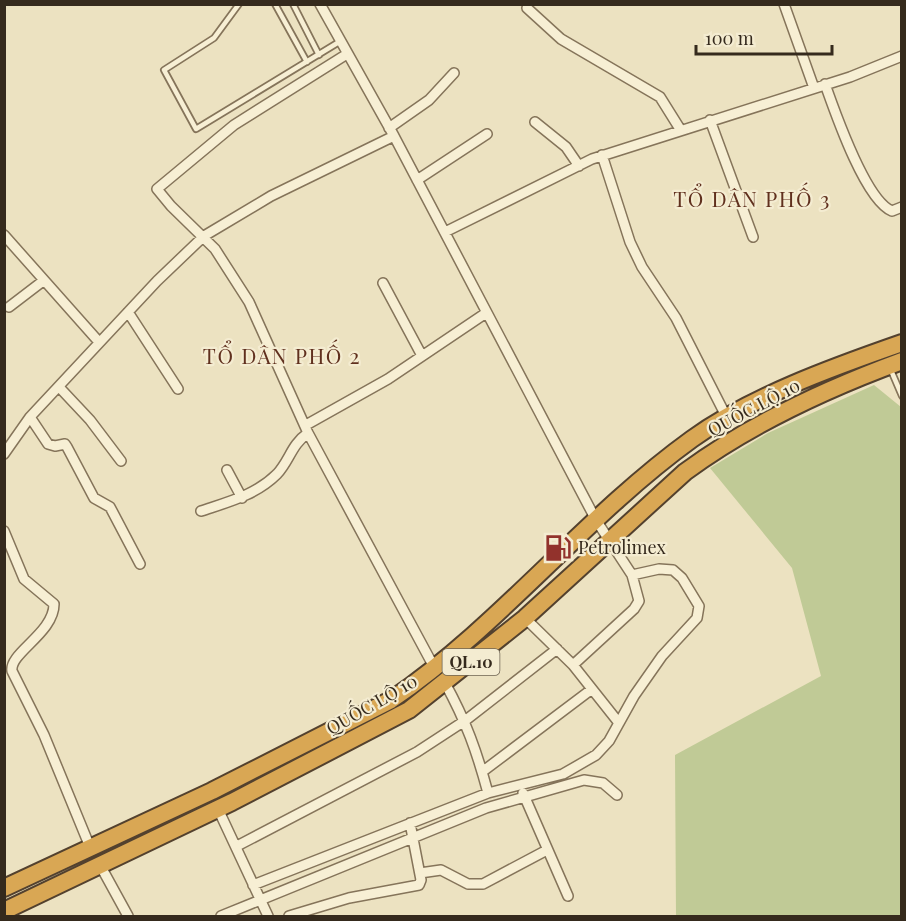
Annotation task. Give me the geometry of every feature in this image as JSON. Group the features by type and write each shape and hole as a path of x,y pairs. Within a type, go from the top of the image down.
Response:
{"highway":[{"name":"QUỐC LỘ 10","path":"4,888 212,791 381,705 416,683 510,603 596,520 666,459 726,416 848,362 902,343"},
{"name":"QUỐC LỘ 10","path":"4,911 218,808 409,710 525,618 685,472 712,452 785,411 896,364"}],"street":[{"path":"320,4 339,42 392,132 596,520 632,575 639,601 634,609 573,665"},
{"path":"784,4 814,88"},
{"path":"527,8 561,39 660,98 667,104 680,129"},
{"path":"347,54 234,125 158,186 158,192 215,249 249,302 307,429 434,667"},
{"path":"445,232 602,155 814,88 880,66 902,56"},
{"path":"4,454 30,417 99,342 204,236 271,196 392,132 429,100 454,73"},
{"path":"825,84 847,144 878,199 892,211 902,207"},
{"path":"710,120 753,237"},
{"path":"535,122 566,147 579,166"},
{"path":"417,180 487,134"},
{"path":"602,155 630,242 642,267 676,318 726,416"},
{"path":"4,235 99,342"},
{"path":"9,307 43,281"},
{"path":"383,283 422,354"},
{"path":"128,312 178,389"},
{"path":"201,511 242,498 255,491 277,474 292,448 307,429 486,313"},
{"path":"59,387 90,420 121,461"},
{"path":"30,417 48,444 55,446 65,444 94,498 110,507 140,564"},
{"path":"227,470 242,498"},
{"path":"4,531 24,579 54,604 54,612 48,626 11,667 44,735 90,847"},
{"path":"220,916 256,893 462,811 522,792 579,766 596,755 609,741 662,656 697,618 699,606 682,578 673,570 659,568 632,575"},
{"path":"525,618 573,665 619,723"},
{"path":"237,846 399,762 466,720 557,649"},
{"path":"445,683 466,720 488,793"},
{"path":"482,772 592,689"},
{"path":"256,893 462,811 488,793 522,792 584,780 603,783 617,795"},
{"path":"522,792 568,896"},
{"path":"218,808 268,916"},
{"path":"290,916 349,898 414,888 421,880 412,831"},
{"path":"420,873 441,870 468,884 483,884 546,850"},
{"path":"100,865 128,916"}],"lane":[{"path":"239,4 214,38 164,70 193,127 199,128 339,42"},
{"path":"275,4 307,62"},
{"path":"293,4 319,55"},
{"path":"883,350 896,364 902,396"}],"green space":[{"path":"874,385 901,407 901,916 676,916 675,755 821,676 792,568 710,468 768,433"}],"place":[{"name":"Petrolimex","path":"558,548"}],"district":[{"name":"TỔ DÂN PHỐ 3","path":"752,200"},
{"name":"TỔ DÂN PHỐ 2","path":"282,357"}]}
